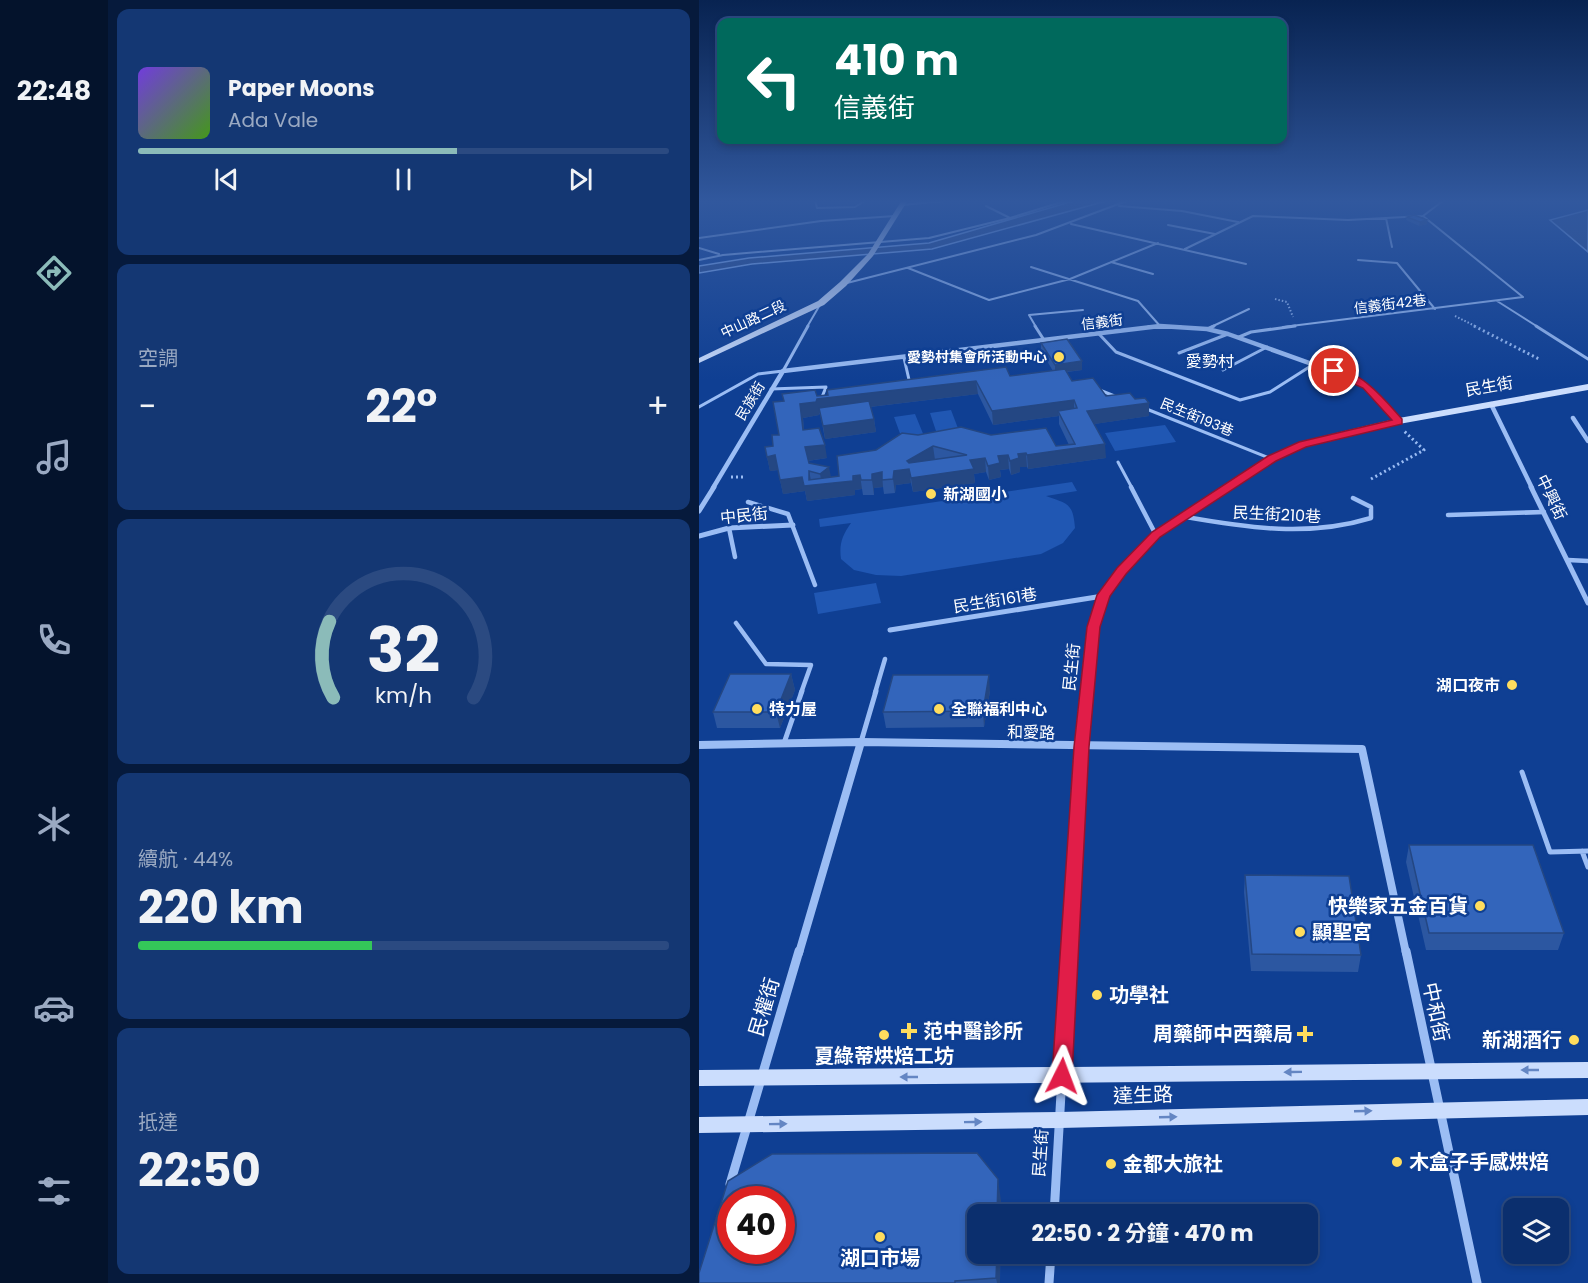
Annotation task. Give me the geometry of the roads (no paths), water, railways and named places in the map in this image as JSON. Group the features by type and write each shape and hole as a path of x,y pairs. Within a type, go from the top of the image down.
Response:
{"street":[{"name":"中山路二段","path":"699,360 821,303 866,260"},
{"name":"信義街","path":"783,371 1160,326 1207,329 1267,347 1366,386 1399,422"},
{"name":"民族街","path":"699,511 783,371"},
{"name":"民生街","path":"1055,1204 1081,747 1093,627 1104,595 1122,571 1156,534 1272,459 1302,444 1399,422 1588,387"},
{"name":"中興街","path":"1491,404 1588,603"},
{"path":"1573,418 1588,441"},
{"name":"中民街","path":"699,536 729,528 793,525"},
{"name":"民生街161巷","path":"890,630 1104,595"},
{"name":"和愛路","path":"699,745 861,742 1081,747 1362,748"},
{"name":"民權街","path":"730,1186 861,742"},
{"name":"中和街","path":"1362,748 1477,1283"},
{"name":"達生路","path":"699,1078 1588,1070"},
{"name":"達生路","path":"699,1125 1060,1120 1588,1107"},
{"path":"1049,1283 1050,1264"}],"lane":[{"path":"843,284 938,260"},
{"path":"908,268 989,300 1070,279 1116,260"},
{"path":"1229,260 1246,264"},
{"path":"1359,260 1397,263 1435,309"},
{"name":"信義街42巷","path":"1239,338 1251,332 1523,297 1477,260"},
{"path":"1111,262 1153,274"},
{"path":"1031,267 1138,301 1160,326"},
{"path":"1496,301 1588,359"},
{"name":"民族街","path":"783,371 821,303"},
{"path":"1207,329 1248,309"},
{"path":"1044,340 1029,315 1083,310"},
{"path":"1099,334 1116,352 1240,400 1255,399 1271,393 1314,364"},
{"path":"1179,353 1228,334"},
{"path":"1223,370 1267,347"},
{"path":"904,358 911,387"},
{"path":"699,407 758,374 783,371"},
{"path":"1091,386 1122,399 1113,401"},
{"path":"771,389 826,387 822,397 833,396"},
{"name":"民生街193巷","path":"1143,407 1272,459"},
{"path":"1118,462 1156,534"},
{"name":"民生街210巷","path":"1184,516 1271,529 1325,529 1371,518 1373,513 1371,507 1353,498"},
{"path":"748,502 789,514 815,585"},
{"path":"1448,514 1544,512"},
{"path":"729,528 735,556"},
{"path":"1568,560 1588,561"},
{"path":"736,623 766,664 811,665 784,743"},
{"path":"861,742 885,659"},
{"path":"1522,772 1550,852 1585,851 1588,867"}],"place":[{"name":"愛勢村集會所活動中心","path":"1059,357"},
{"name":"新湖國小","path":"931,494"},
{"name":"湖口夜市","path":"1512,685"},
{"name":"特力屋","path":"757,709"},
{"name":"全聯福利中心","path":"939,709"},
{"name":"快樂家五金百貨","path":"1480,906"},
{"name":"顯聖宮","path":"1300,932"},
{"name":"功學社","path":"1097,995"},
{"name":"范中醫診所","path":"909,1031"},
{"name":"周藥師中西藥局","path":"1305,1034"},
{"name":"夏綠蒂烘焙工坊","path":"884,1035"},
{"name":"新湖酒行","path":"1574,1040"},
{"name":"木盒子手感烘焙","path":"1397,1162"},
{"name":"金都大旅社","path":"1111,1164"},
{"name":"湖口市場","path":"880,1237"}],"district":[{"name":"愛勢村","path":"1210,361"}]}
